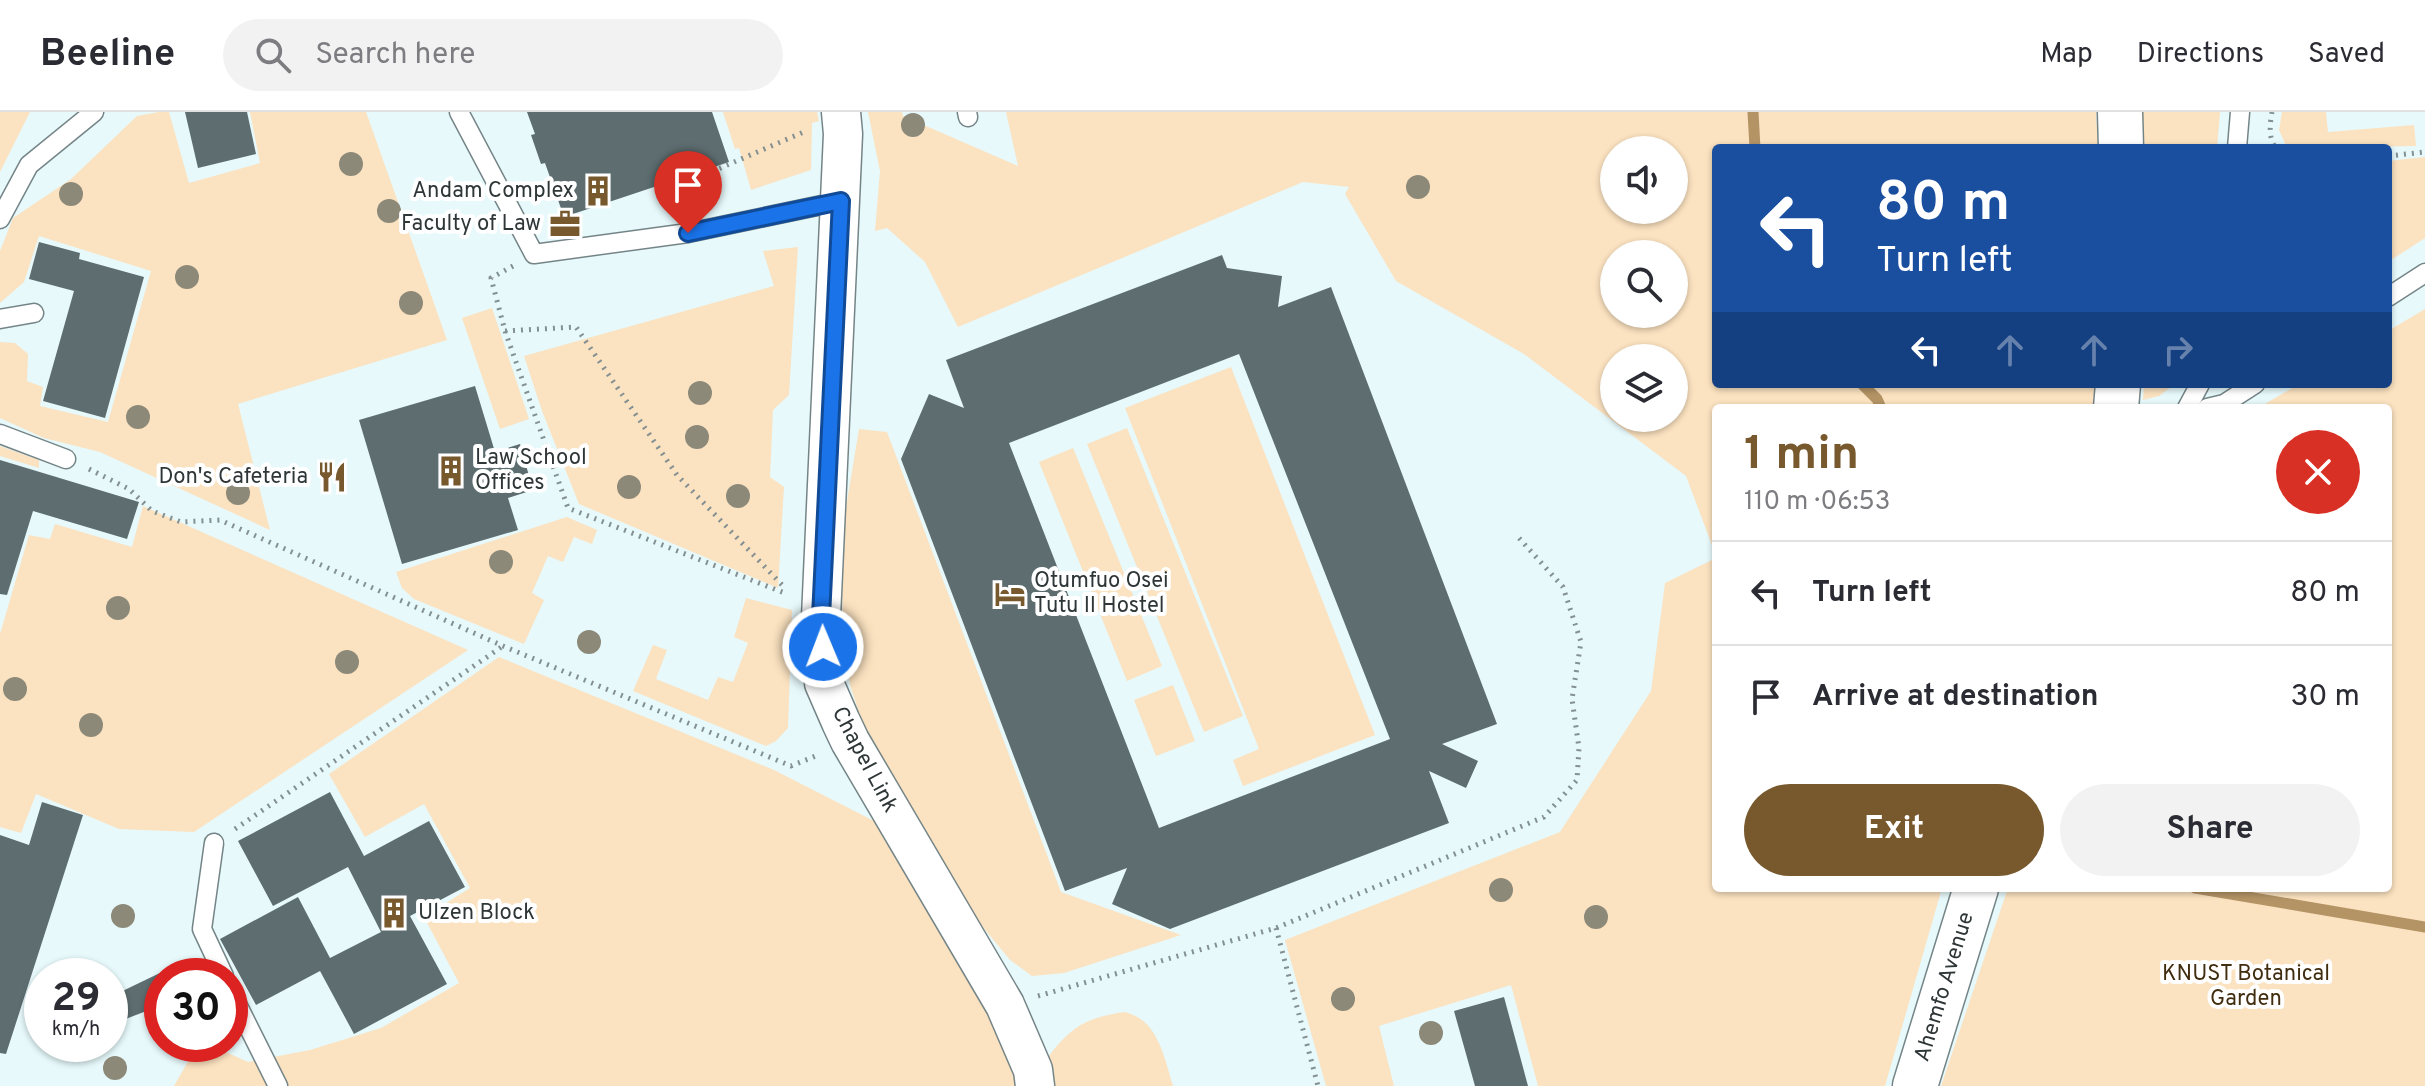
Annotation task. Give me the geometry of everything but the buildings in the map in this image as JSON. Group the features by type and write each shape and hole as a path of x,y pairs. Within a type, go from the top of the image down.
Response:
{"street":[{"path":"2120,112 2121,144"},
{"name":"Chapel Link","path":"827,120 843,134 821,617 824,683 850,741 1005,1005 1033,1070 1035,1086"},
{"name":"Ahemfo Avenue","path":"1915,1086 1975,892"}],"lane":[{"path":"0,219 29,165 94,112"},
{"path":"459,112 534,254 688,233 841,201"},
{"path":"2237,144 2240,112"},
{"path":"2392,294 2425,273"},
{"path":"0,319 34,313"},
{"path":"2224,404 2249,388"},
{"path":"0,434 66,459"},
{"path":"214,843 202,929 216,958"},
{"path":"248,1026 278,1086"}],"path":[{"path":"2272,112 2270,130 2273,144"},
{"path":"688,233 718,169 827,120"},
{"path":"2392,156 2425,152"},
{"path":"534,254 491,278 505,331 568,508 792,596"},
{"path":"505,331 576,327 677,475 792,596"},
{"path":"66,459 129,489 152,511 181,522 220,520 503,646 791,766 850,741"},
{"path":"1005,1005 1276,928 1544,817 1577,780 1579,748 1572,699 1581,642 1563,587 1519,538"},
{"path":"792,596 793,580"},
{"path":"214,843 503,646"},
{"path":"1276,928 1318,1086"}],"green space":[{"path":"0,112 30,112 0,172"},
{"path":"169,112 189,183 260,163 250,112 366,112 447,340 238,404 270,530 100,452 44,438 0,418 0,342 15,343 28,354 27,381 43,387 40,406 108,422 151,271 39,236 24,282 0,303 0,251 13,218 71,179 137,116"},
{"path":"723,112 817,112 819,121 812,123 811,170 751,190 739,148 735,149"},
{"path":"868,112 902,112 903,116 1018,166 1006,112 2096,112 2098,144 1712,144 1712,388 2095,388 2093,404 1712,404 1712,545 1686,476 1628,432 1688,432 1688,344 1600,344 1600,411 1524,354 1396,281 1345,194 1349,187 1303,182 958,327 925,262 887,228 875,231 880,171"},
{"path":"2141,112 2220,112 2217,144 2145,144"},
{"path":"2282,112 2326,112 2328,132 2414,125 2416,146 2285,144 2279,130"},
{"path":"2425,157 2425,238 2392,259 2392,161"},
{"path":"798,247 789,395 773,410 770,477 784,487 778,588 579,504 524,356 774,286 763,251"},
{"path":"492,308 529,419 500,429 462,318"},
{"name":"KNUST Botanical Garden","path":"2425,309 2425,1086 1941,1086 2007,892 2392,892 2392,404 2265,404 2292,388 2392,388 2392,329"},
{"path":"1231,367 1375,735 1243,786 1233,760 1259,749 1125,408"},
{"path":"2144,388 2170,388 2159,396 2143,400"},
{"path":"1127,428 1243,716 1204,732 1087,444"},
{"path":"859,429 887,432 1061,892 1181,935 1064,973 1032,976 1010,960 963,903 863,725 850,685 843,637 841,538"},
{"path":"0,446 39,460 39,468 0,456"},
{"path":"1073,448 1162,666 1127,681 1039,462"},
{"path":"143,506 468,650 194,832 119,829 36,794 21,833 0,827 0,634 29,535 50,539 55,524 132,547"},
{"path":"567,517 597,530 592,544 574,537 563,562 548,556 532,593 544,600 524,644 414,599 402,588 396,572"},
{"path":"1712,560 1712,892 1941,892 1885,1086 1538,1086 1511,985 1379,1026 1394,1086 1326,1086 1285,940 1560,832 1651,691 1665,583"},
{"path":"746,598 792,610 788,728 776,741 766,746 633,691 653,645 667,650 656,679 708,700 718,677 733,682 748,643 734,637"},
{"path":"499,657 774,770 874,821 979,996 1028,1086 174,1086 188,1062 248,1062 310,1050 381,1028 459,983 424,917 470,888 424,804 365,837 329,774"},
{"path":"1173,685 1195,741 1156,756 1134,700"},
{"path":"1124,1012 1145,1022 1152,1031 1163,1052 1173,1086 1055,1086 1048,1057 1065,1038 1081,1025 1099,1017"}],"waterway":[{"path":"1753,112 1755,144"},
{"path":"1866,388 1879,404"},
{"path":"2219,892 2425,927"}],"place":[{"name":"Andam Complex","path":"598,191"},
{"name":"Faculty of Law","path":"565,224"},
{"name":"Law School Offices","path":"451,471"},
{"name":"Don's Cafeteria","path":"332,477"},
{"name":"Otumfuo Osei Tutu II Hostel","path":"1010,594"},
{"name":"Ulzen Block","path":"394,913"}],"route":[{"path":"688,233 841,201 821,617 823,647"}]}
